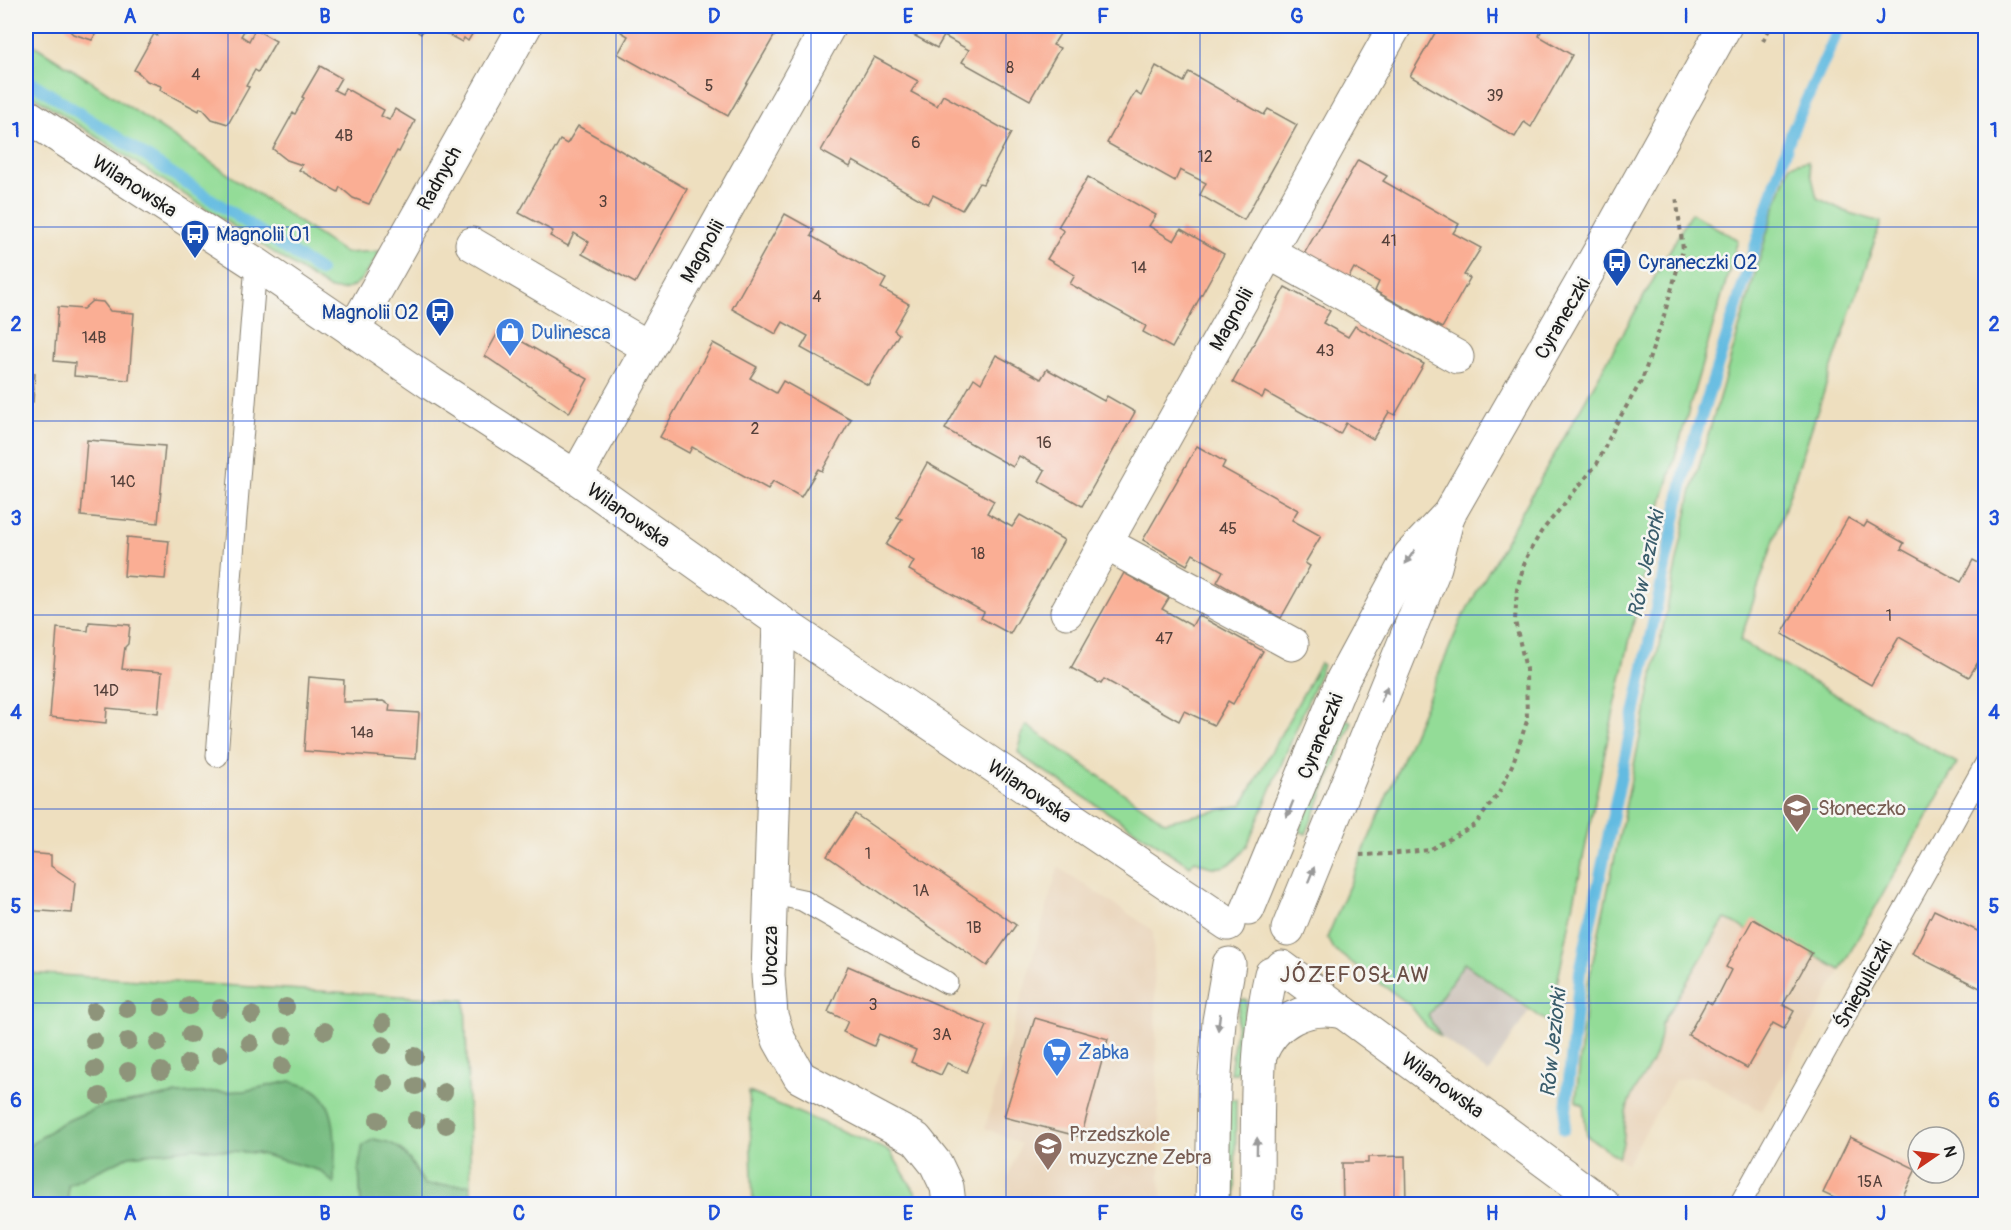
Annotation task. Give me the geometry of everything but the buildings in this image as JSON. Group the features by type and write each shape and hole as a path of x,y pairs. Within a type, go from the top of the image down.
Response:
{"street":[{"name":"Radnych","path":"353,331 525,26"},
{"name":"Magnolii","path":"576,477 829,26"},
{"name":"Magnolii","path":"1067,612 1395,26"},
{"name":"Cyraneczki","path":"1238,916 1343,680 1410,555 1449,514 1610,235 1725,26"},
{"name":"Wilanowska","path":"26,115 256,264 353,331 576,477 779,621 1238,916"},
{"path":"471,244 648,347"},
{"path":"1268,252 1457,357"},
{"name":"Cyraneczki","path":"1288,929 1436,567 1449,514"},
{"path":"1105,543 1292,645"},
{"name":"Urocza","path":"779,621 768,975 771,1015 779,1040 801,1077 916,1139 936,1164 947,1187 950,1204"},
{"path":"1257,1204 1259,1059 1266,994 1276,971 1288,956 1292,942 1288,929 1275,913 1263,909 1238,916 1223,936 1222,945 1229,964 1246,976 1256,978 1276,971"},
{"path":"1212,1204 1214,1088 1219,1021 1229,964"},
{"name":"Wilanowska","path":"1276,971 1343,1012 1604,1204"},
{"path":"1259,1059 1271,1035 1290,1019 1316,1010 1343,1012"}],"lane":[{"path":"217,756 256,264"},
{"name":"Śnieguliczki","path":"1740,1204 1986,763"},
{"path":"770,893 802,900 947,983"}],"path":[{"path":"1760,46 1771,26"},
{"path":"1670,207 1681,187"},
{"path":"1351,855 1429,850 1475,825 1499,793 1513,763 1527,721 1526,669 1515,621 1517,589 1526,558 1541,532 1597,464 1616,424 1642,380 1663,319 1683,249 1676,196"}],"shaded area":[{"name":"Słoneczko","path":"1957,763 1762,1111 1702,1078 1690,1077 1675,1080 1627,1164 1587,1136 1653,903"},
{"path":"1058,867 1153,930 1161,1204 1008,1204 1007,1178 1021,1144 985,1128"},
{"path":"1464,963 1529,1011 1488,1073 1441,1037 1428,1016"}],"green space":[{"path":"26,40 345,253 381,251 366,274 354,286 338,290 328,288 26,91"},
{"path":"1808,161 1817,198 1849,213 1881,222 1740,641 1957,763 1840,970 1754,920 1747,931 1725,919 1661,1025 1654,1057 1628,1105 1622,1147 1618,1157 1587,1136 1583,1105 1576,1101 1587,989 1691,494 1772,216 1790,165"},
{"path":"1691,213 1738,240 1655,526 1607,742 1549,1023 1464,963 1428,1016 1441,1037 1427,1027 1410,1005 1333,949 1327,938 1462,618"},
{"path":"1320,663 1323,665 1248,844 1237,858 1225,866 1211,867 1195,860 1190,866 1018,752 1020,737 1026,725 1165,822 1242,805"},
{"path":"1346,719 1352,722 1306,834 1299,831"},
{"path":"26,973 465,1000 471,1185 425,1185 409,1159 363,1145 359,1166 361,1204 68,1204 68,1185 129,1156 193,1148 257,1153 321,1171 290,1081 244,1091 177,1094 99,1107 60,1124 26,1148"},
{"path":"1240,1000 1247,1000 1237,1073 1230,1073"},
{"path":"291,1081 313,1089 329,1107 335,1146 334,1184 321,1171 257,1153 193,1148 129,1156 68,1185 68,1204 26,1204 26,1148 60,1124 99,1107 177,1094 244,1091"},
{"path":"749,1092 890,1151 917,1195 917,1204 753,1204"},
{"path":"1229,1099 1236,1099 1235,1204 1228,1204"},
{"path":"374,1139 398,1147 411,1162 425,1185 471,1185 471,1204 361,1204 359,1166 363,1145"}],"waterway":[{"name":"Rów Jeziorki","path":"1564,1129 1580,972 1687,462 1791,134 1840,26"},
{"path":"26,79 320,271"}],"place":[{"name":"Magnolii 01","path":"195,260"},
{"name":"Cyraneczki 02","path":"1617,288"},
{"name":"Magnolii 02","path":"440,338"},
{"name":"Dulinesca","path":"510,358"},
{"name":"Słoneczko","path":"1797,834"},
{"name":"Żabka","path":"1057,1078"},
{"name":"Przedszkole muzyczne Zebra","path":"1048,1172"}],"district":[{"name":"JÓZEFOSŁAW","path":"1355,974"}]}
